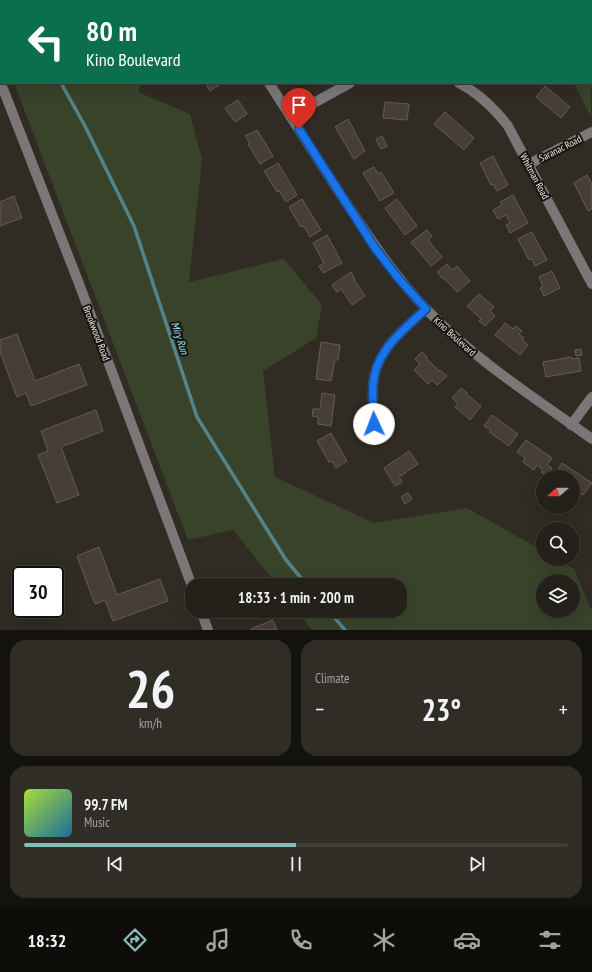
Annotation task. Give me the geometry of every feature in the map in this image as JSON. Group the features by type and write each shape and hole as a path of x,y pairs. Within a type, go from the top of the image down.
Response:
{"street":[{"name":"Brookwood Road","path":"1,84 80,288 189,578"},
{"name":"Kino Boulevard","path":"270,84 375,248 399,279 426,309 462,344 493,369 592,439"},
{"path":"290,116 348,84"},
{"name":"Whitman Road","path":"461,84 484,98 496,110 508,126 592,284"},
{"name":"Saranac Road","path":"529,164 592,132"},
{"path":"374,424 373,386 375,371 381,357 389,344 426,309"},
{"path":"571,425 592,397"},
{"path":"204,618 208,630"}],"green space":[{"path":"14,84 142,84 138,92 190,114 202,159 189,282 284,259 322,305 316,338 263,371 275,477 374,523 467,508 536,547 536,566 569,566 574,569 576,574 536,574 536,618 580,618 580,583 592,611 592,630 312,630 303,618 407,618 407,578 271,578 233,530 188,540"},
{"path":"574,84 591,84 591,117"}],"building":[{"path":"209,84 220,84 210,91 207,86"},
{"path":"545,86 570,107 561,118 536,97"},
{"path":"238,100 247,114 235,122 225,108"},
{"path":"385,102 409,104 407,120 383,118"},
{"path":"445,112 474,138 464,150 434,124"},
{"path":"348,119 365,151 354,159 335,127"},
{"path":"257,130 273,156 260,164 245,136"},
{"path":"382,136 387,146 381,149 376,139"},
{"path":"493,156 508,185 497,191 493,184 491,185 480,163"},
{"path":"278,163 297,195 286,202 279,191 277,192 264,171"},
{"path":"374,167 378,174 381,172 394,193 380,201 363,173"},
{"path":"587,175 592,184 592,209 588,211 574,183"},
{"path":"513,195 528,223 510,233 506,225 510,223 506,215 498,219 493,210 502,205 500,202"},
{"path":"14,196 22,218 0,226 0,202"},
{"path":"302,199 321,230 310,237 304,226 301,227 289,207"},
{"path":"397,199 417,226 405,235 385,208"},
{"path":"427,230 432,236 428,240 442,257 431,266 411,242"},
{"path":"532,232 547,260 535,266 532,259 529,260 518,239"},
{"path":"327,235 342,263 323,273 319,266 324,263 313,243"},
{"path":"447,264 452,270 457,266 470,281 457,292 437,272"},
{"path":"552,271 560,288 544,296 540,288 543,287 539,277"},
{"path":"351,272 355,279 354,280 365,296 352,305 341,289 337,292 332,285"},
{"path":"479,294 494,307 490,311 495,316 485,326 479,321 481,319 467,306"},
{"path":"505,323 513,329 516,326 522,331 519,334 524,338 522,340 528,345 520,355 495,335"},
{"path":"17,334 35,381 79,364 87,385 31,406 26,393 17,397 0,352 0,340"},
{"path":"321,342 340,345 338,360 335,360 331,381 316,379"},
{"path":"581,349 582,355 576,356 575,350"},
{"path":"422,352 439,371 440,370 447,376 437,385 432,380 428,384 414,370 420,364 415,359"},
{"path":"571,357 572,359 579,358 581,371 546,377 543,362"},
{"path":"461,388 481,406 470,420 455,407 458,403 452,398"},
{"path":"322,393 335,395 331,426 318,424 318,417 312,416 313,409 320,409"},
{"path":"96,410 103,431 61,447 79,495 57,503 38,455 48,451 41,431"},
{"path":"492,415 518,434 509,446 489,432 491,430 484,426"},
{"path":"331,433 347,461 336,468 332,461 329,462 317,441"},
{"path":"526,440 552,458 547,465 552,468 551,470 543,470 537,465 534,470 523,462 525,458 517,452"},
{"path":"409,451 418,464 399,477 402,482 395,486 384,468"},
{"path":"562,463 572,470 558,470"},
{"path":"580,475 592,483 583,495 580,493"},
{"path":"408,493 412,499 405,504 401,497"},
{"path":"99,547 117,595 160,579 168,601 113,621 105,600 95,604 77,556"},
{"path":"273,620 277,630 251,629"}],"waterway":[{"name":"Miry Run","path":"62,84 85,126 134,226 197,417 286,560 301,578"},
{"name":"Miry Run","path":"335,618 345,630"}],"route":[{"path":"299,129 375,248 399,279 426,309 389,344 381,357 375,371 373,386 374,424"}]}
